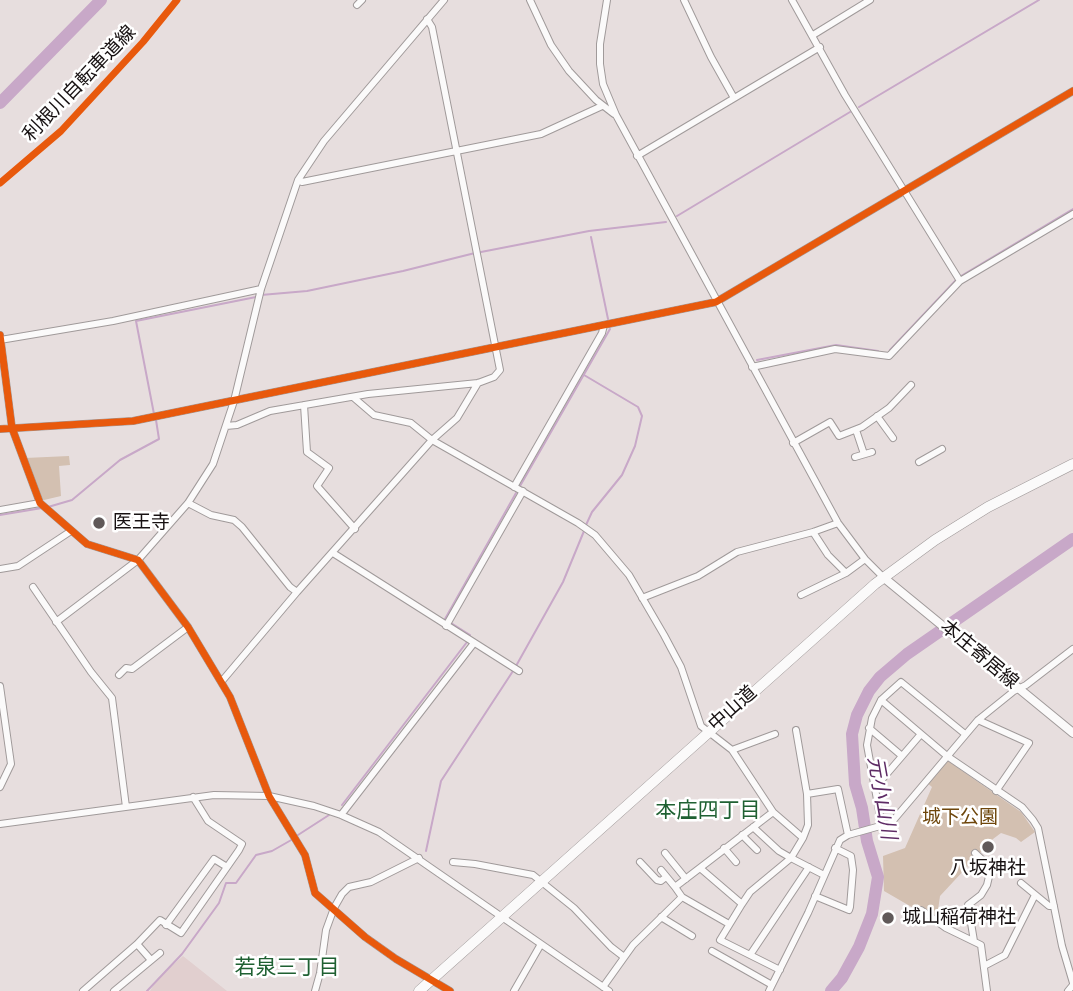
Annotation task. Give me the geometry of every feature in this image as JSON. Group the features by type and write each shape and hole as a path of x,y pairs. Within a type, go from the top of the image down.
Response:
{"highway":[{"name":"中山道","path":"419,991 883,577 988,507 1073,464"}],"main road":[{"name":"本庄寄居線","path":"883,577 1073,733"}],"street":[{"path":"56,622 138,561 188,503 213,464 234,401 261,289 298,180 324,141 444,0"},
{"path":"530,0 551,45 563,62 602,106 616,115"},
{"path":"607,0 600,44 600,64 603,84 616,115 838,523 865,559 883,577"},
{"path":"684,0 710,57 734,98"},
{"path":"792,0 845,95 960,281"},
{"path":"813,34 870,0"},
{"path":"226,426 237,425 270,411 304,405 420,387 478,383 494,377 500,370 432,27 427,19"},
{"path":"637,156 820,47"},
{"path":"0,429 150,418 716,302 1073,91"},
{"path":"298,180 302,182 541,134 602,106"},
{"path":"752,367 835,349 889,356 960,281 1073,214"},
{"path":"261,289 113,321 1,339 12,428 40,503 87,544 138,561 188,627 222,681 269,796 305,855 314,892 365,937 450,991"},
{"path":"514,487 602,333 604,325"},
{"path":"222,681 432,440 457,418 478,383"},
{"path":"793,443 830,422 839,436 856,430 889,408 911,385"},
{"path":"354,397 374,415 411,423 432,440 595,535 629,575 681,667 701,726 732,750 773,812 803,838"},
{"path":"304,405 307,452 329,468 317,486 355,529"},
{"path":"877,416 893,438"},
{"path":"856,430 864,454"},
{"path":"919,462 942,449"},
{"path":"855,457 872,452"},
{"path":"446,626 523,491"},
{"path":"0,510 40,503"},
{"path":"188,503 211,515 234,520 297,592"},
{"path":"642,598 698,576 737,552 838,523"},
{"path":"0,569 18,566 71,531"},
{"path":"813,532 828,555 846,573"},
{"path":"333,553 519,671"},
{"path":"801,595 846,573 865,559"},
{"path":"33,587 90,672 112,698 126,807"},
{"path":"119,674 126,668 132,669 188,627"},
{"path":"341,815 474,643"},
{"path":"712,951 771,988 840,840 891,823 978,720 1073,649"},
{"path":"879,827 867,745 869,728 881,700 901,682 965,734"},
{"path":"0,686 10,764 0,787"},
{"path":"881,700 947,756 1022,807 1038,828 1062,946 1073,984 1068,991"},
{"path":"978,720 1029,743 996,791"},
{"path":"869,728 902,756"},
{"path":"780,970 720,940 750,892 791,858 808,825 807,794 796,730"},
{"path":"732,750 775,734"},
{"path":"873,785 879,783 921,734"},
{"path":"807,794 838,789 851,835"},
{"path":"0,824 214,795 269,796 299,802 341,815 379,832 606,989 624,957 682,897"},
{"path":"86,990 160,920 181,933 242,844 208,821 193,797"},
{"path":"675,887 773,812"},
{"path":"753,827 779,851 824,874"},
{"path":"742,835 757,850"},
{"path":"724,848 736,862"},
{"path":"815,896 849,910 853,870 850,856 835,848"},
{"path":"664,853 686,879"},
{"path":"974,941 968,905 981,895 987,885 991,868 975,853"},
{"path":"315,991 326,930 334,908 349,887 371,882 419,858"},
{"path":"166,925 214,859 227,867"},
{"path":"453,862 530,874 573,908 624,957"},
{"path":"640,862 657,880 661,881 666,877"},
{"path":"750,956 809,867"},
{"path":"700,868 741,904"},
{"path":"661,870 682,897 729,924"},
{"path":"1021,883 1049,906 1054,906"},
{"path":"984,966 1005,955 1035,895"},
{"path":"908,919 921,910 946,928 981,945 987,991"},
{"path":"661,917 692,936"},
{"path":"137,944 152,960"},
{"path":"514,991 541,944"},
{"path":"114,991 160,953"}],"shaded area":[{"path":"183,956 227,991 150,991 158,978"}],"green space":[{"path":"69,456 70,465 59,466 61,496 40,499 25,458"},
{"name":"城下公園","path":"948,761 1021,812 1035,832 1021,842 1001,833 993,839 940,896 937,917 922,913 884,891 883,856 905,848 932,787 927,783"}],"waterway":[{"path":"0,103 101,0"},
{"path":"859,107 1039,0"},
{"path":"677,216 850,112"},
{"path":"961,276 1073,209"},
{"path":"481,252 589,231 666,222"},
{"path":"591,237 608,319"},
{"path":"261,295 307,291 475,253"},
{"path":"890,350 957,279"},
{"path":"154,414 136,321 256,297"},
{"path":"520,486 610,329"},
{"path":"757,360 836,345 878,351"},
{"path":"584,375 638,407 642,416 635,446 622,475 592,512 586,525"},
{"path":"48,507 72,500 120,460 159,439 156,420"},
{"path":"445,619 516,493"},
{"path":"0,515 42,508"},
{"path":"516,666 563,582 584,531"},
{"name":"元小山川","path":"831,991 842,978 859,947 872,914 878,877 855,784 852,734 857,715 869,691 880,677 907,654 1073,539"},
{"path":"451,623 470,635"},
{"path":"342,805 467,642"},
{"path":"426,851 441,781 513,671"},
{"path":"298,835 329,815"},
{"path":"147,991 182,954 219,903 226,883 236,883 256,855 272,851 293,839"}],"cycle path":[{"name":"利根川自転車道線","path":"0,183 61,131 143,42 177,0"},
{"path":"0,429 133,421 716,302 1073,91"},
{"path":"0,335 12,428 40,503 87,544 138,560 188,627 230,697 269,796 305,855 315,893 365,937 450,991"}],"place":[{"name":"医王寺","path":"99,523"},
{"name":"八坂神社","path":"988,847"},
{"name":"城山稲荷神社","path":"888,918"}],"district":[{"name":"本庄四丁目","path":"708,811"},
{"name":"若泉三丁目","path":"287,968"}]}
